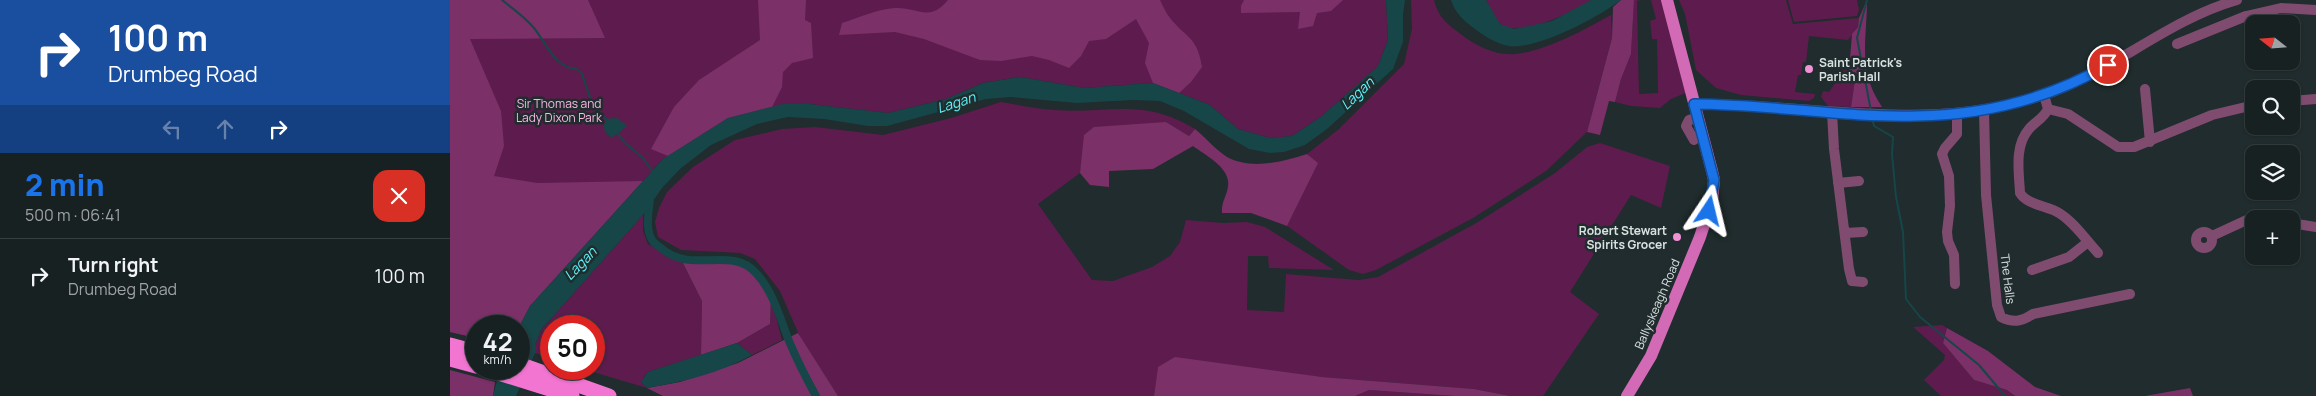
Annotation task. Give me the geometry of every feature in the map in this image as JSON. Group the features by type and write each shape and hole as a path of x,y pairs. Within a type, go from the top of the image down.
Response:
{"highway":[{"path":"450,345 465,349"},
{"path":"450,359 465,363"},
{"path":"530,371 540,378"},
{"path":"530,376 540,378"},
{"path":"544,380 572,396"},
{"path":"548,380 609,396"}],"main road":[{"name":"Ballyskeagh Road","path":"1627,396 1651,356 1709,211 1714,180 1667,0"}],"street":[{"path":"1694,104 1918,116 1984,110 2044,95 2097,71 2181,22 2206,10 2237,0"},
{"path":"2177,44 2246,16 2281,8 2316,10 2314,0"},
{"path":"2146,89 2150,142"},
{"path":"2044,95 2048,109 2046,114 2030,128 2020,145 2020,194 2022,197 2061,214 2098,253"},
{"path":"2300,100 2316,98"},
{"path":"2048,109 2068,114 2118,147 2134,147 2212,115 2245,107"},
{"name":"The Halls","path":"1984,110 1987,205 1997,305 2001,317 2008,321 2020,321 2032,314 2130,294"},
{"path":"1832,112 1844,234 1852,281 1863,282"},
{"path":"1955,284 1954,255 1948,241 1947,232 1950,206 1949,176 1942,154 1957,134 1957,113"},
{"path":"1694,140 1686,126 1689,120 1698,117"},
{"path":"1838,183 1859,181"},
{"path":"2212,236 2245,221"},
{"path":"2300,224 2316,227"},
{"path":"1844,234 1863,232"},
{"path":"2032,270 2070,257 2088,242"}],"green space":[{"name":"Sir Thomas and Lady Dixon Park","path":"450,0 1386,0 1388,40 1378,66 1322,116 1292,136 1270,138 1238,129 1210,105 1153,83 1084,88 1020,77 983,83 946,99 888,113 809,104 783,104 663,159 530,306 525,315 465,315 465,335 450,332"},
{"path":"1411,0 1434,0 1441,16 1452,28 1480,46 1494,52 1515,54 1539,49 1564,39 1611,15 1612,38 1587,132 1546,171 1473,218 1376,270 1363,274 1349,270 1287,226 1317,163 1307,154 1339,129 1404,64 1412,29"},
{"path":"1486,0 1591,0 1560,17 1546,22 1533,26 1509,28 1498,22"},
{"path":"1634,0 1640,0 1637,1 1639,94 1658,93 1657,39 1652,39 1650,21 1656,19 1651,0 1666,0 1682,81 1688,92 1671,99 1660,108 1631,106 1615,102 1621,79 1631,54"},
{"path":"1679,0 1786,0 1793,24 1859,18 1858,27 1848,40 1809,36 1806,62 1803,62 1801,75 1798,75 1795,92 1815,94 1814,98 1809,101 1741,95 1716,88 1696,70 1685,14"},
{"path":"1788,0 1857,0 1859,10 1857,16 1794,22"},
{"path":"1844,70 1856,72 1851,107 1828,106 1821,97 1823,91 1829,92"},
{"path":"1001,102 1055,110 1142,110 1176,119 1195,129 1189,136 1166,122 1082,161 1080,173 1038,204 1092,280 1113,281 1152,267 1170,256 1180,242 1186,220 1223,223 1247,222 1265,227 1334,270 1269,268 1268,256 1248,256 1247,310 1284,312 1286,274 1359,280 1378,277 1478,222 1555,173 1587,147 1600,143 1670,166 1661,208 1631,195 1570,292 1599,314 1543,396 1510,396 1474,389 1322,377 1158,368 1154,396 838,396 800,337 780,291 755,259 740,253 681,250 658,237 655,222 667,192 693,167 735,140 782,129 815,127 883,135 951,118"},
{"path":"643,215 643,231 648,244 683,263 702,301 701,355 648,372 641,382 647,388 605,376 605,315 554,315"},
{"path":"771,298 782,340 752,355 737,343 770,324"},
{"path":"1942,325 1947,328 1943,343 1974,380 2007,390 2015,396 1941,396 1924,380 1944,360 1945,355 1913,327"},
{"path":"540,332 540,355 535,353 535,345"},
{"path":"1369,390 1455,396 1355,396"}],"shaded area":[{"path":"450,0 588,0 605,38 470,39 501,111 504,146 494,176 537,183 643,181 530,306 525,315 465,315 465,335 450,332"},
{"path":"758,0 806,0 805,20 811,23 813,58 792,63 783,72 782,87 772,107 728,118 668,156 651,149 674,107 699,80 760,40"},
{"path":"948,0 1160,0 1170,18 1194,43 1202,67 1191,82 1179,93 1153,83 1145,63 1149,43 1136,19 1106,39 1089,41 1081,56 1069,68 1032,56 1001,61 980,60 924,39 895,32 839,35 842,23 868,14 895,8 923,12 935,11"},
{"path":"1244,0 1343,0 1331,11 1317,13 1313,26 1298,29 1300,12 1241,13 1241,6"},
{"path":"1621,0 1634,0 1631,54 1621,79 1615,102 1609,101 1600,135 1587,132 1612,38 1613,7"},
{"path":"1867,0 1866,68 1874,93 1882,107 1851,107 1856,73 1849,71 1852,34 1858,27 1859,18"},
{"path":"1166,122 1189,136 1195,129 1223,154 1236,161 1256,164 1267,163 1307,154 1318,163 1287,226 1251,213 1222,213 1228,179 1216,163 1193,146 1153,169 1109,171 1109,187 1090,185 1080,173 1084,135 1094,127"},
{"path":"736,262 747,266 771,298 770,324 737,343 701,355 702,301 683,263"},
{"path":"1947,328 1988,351 2035,387 2061,396 2015,396 2007,390 1974,380 1943,343"},
{"path":"798,333 838,396 663,396 647,388 680,382 738,363"},
{"path":"1175,357 1322,377 1474,389 1510,396 1455,396 1369,390 1355,396 1154,396 1158,367"},
{"path":"450,370 465,374 465,380 495,382 493,396 450,396"},
{"path":"2190,388 2193,396 2145,396"}],"water":[{"name":"Lagan","path":"1386,0 1405,0 1403,42 1393,69 1327,129 1305,145 1284,152 1270,153 1249,149 1184,111 1160,101 1133,100 1077,103 1011,97 986,99 887,126 868,126 824,119 788,117 757,124 711,145 680,169 662,188 643,215 554,315 540,315 540,332 530,364 530,315 525,315 530,306 663,159 728,118 783,104 809,104 888,113 946,99 983,83 1020,77 1084,88 1153,83 1210,105 1238,129 1270,138 1292,136 1322,116 1378,66 1388,40"},
{"path":"1451,0 1486,0 1500,24 1514,29 1552,21 1591,0 1621,0 1598,15 1551,38 1521,46 1509,46 1491,39 1471,26 1457,13"},
{"path":"617,118 627,126 612,138 605,132 604,125 606,119"},
{"path":"737,343 752,355 727,367 688,380 647,388 641,382 648,372"},
{"path":"497,380 523,380 516,396 493,396"}],"waterway":[{"path":"502,0 530,24 557,60 569,68 577,69 582,74 593,106 606,119"},
{"path":"1867,0 1857,38 1871,111"},
{"path":"1872,118 1874,126 1893,137 1892,154 1896,197 1903,232 1906,299 1920,317 1979,365 2005,396"},
{"path":"618,134 625,143 643,158 653,172"},
{"path":"650,195 648,229 652,240 657,245 673,256 685,259 735,261 746,265 762,280 772,296 792,348 816,396"}],"place":[{"name":"Saint Patrick's Parish Hall","path":"1809,69"},
{"name":"Robert Stewart Spirits Grocer","path":"1677,237"}],"route":[{"path":"1709,211 1714,190 1714,180 1694,104 1761,106 1905,116 1950,114 1984,110 2044,95 2108,65"}]}
